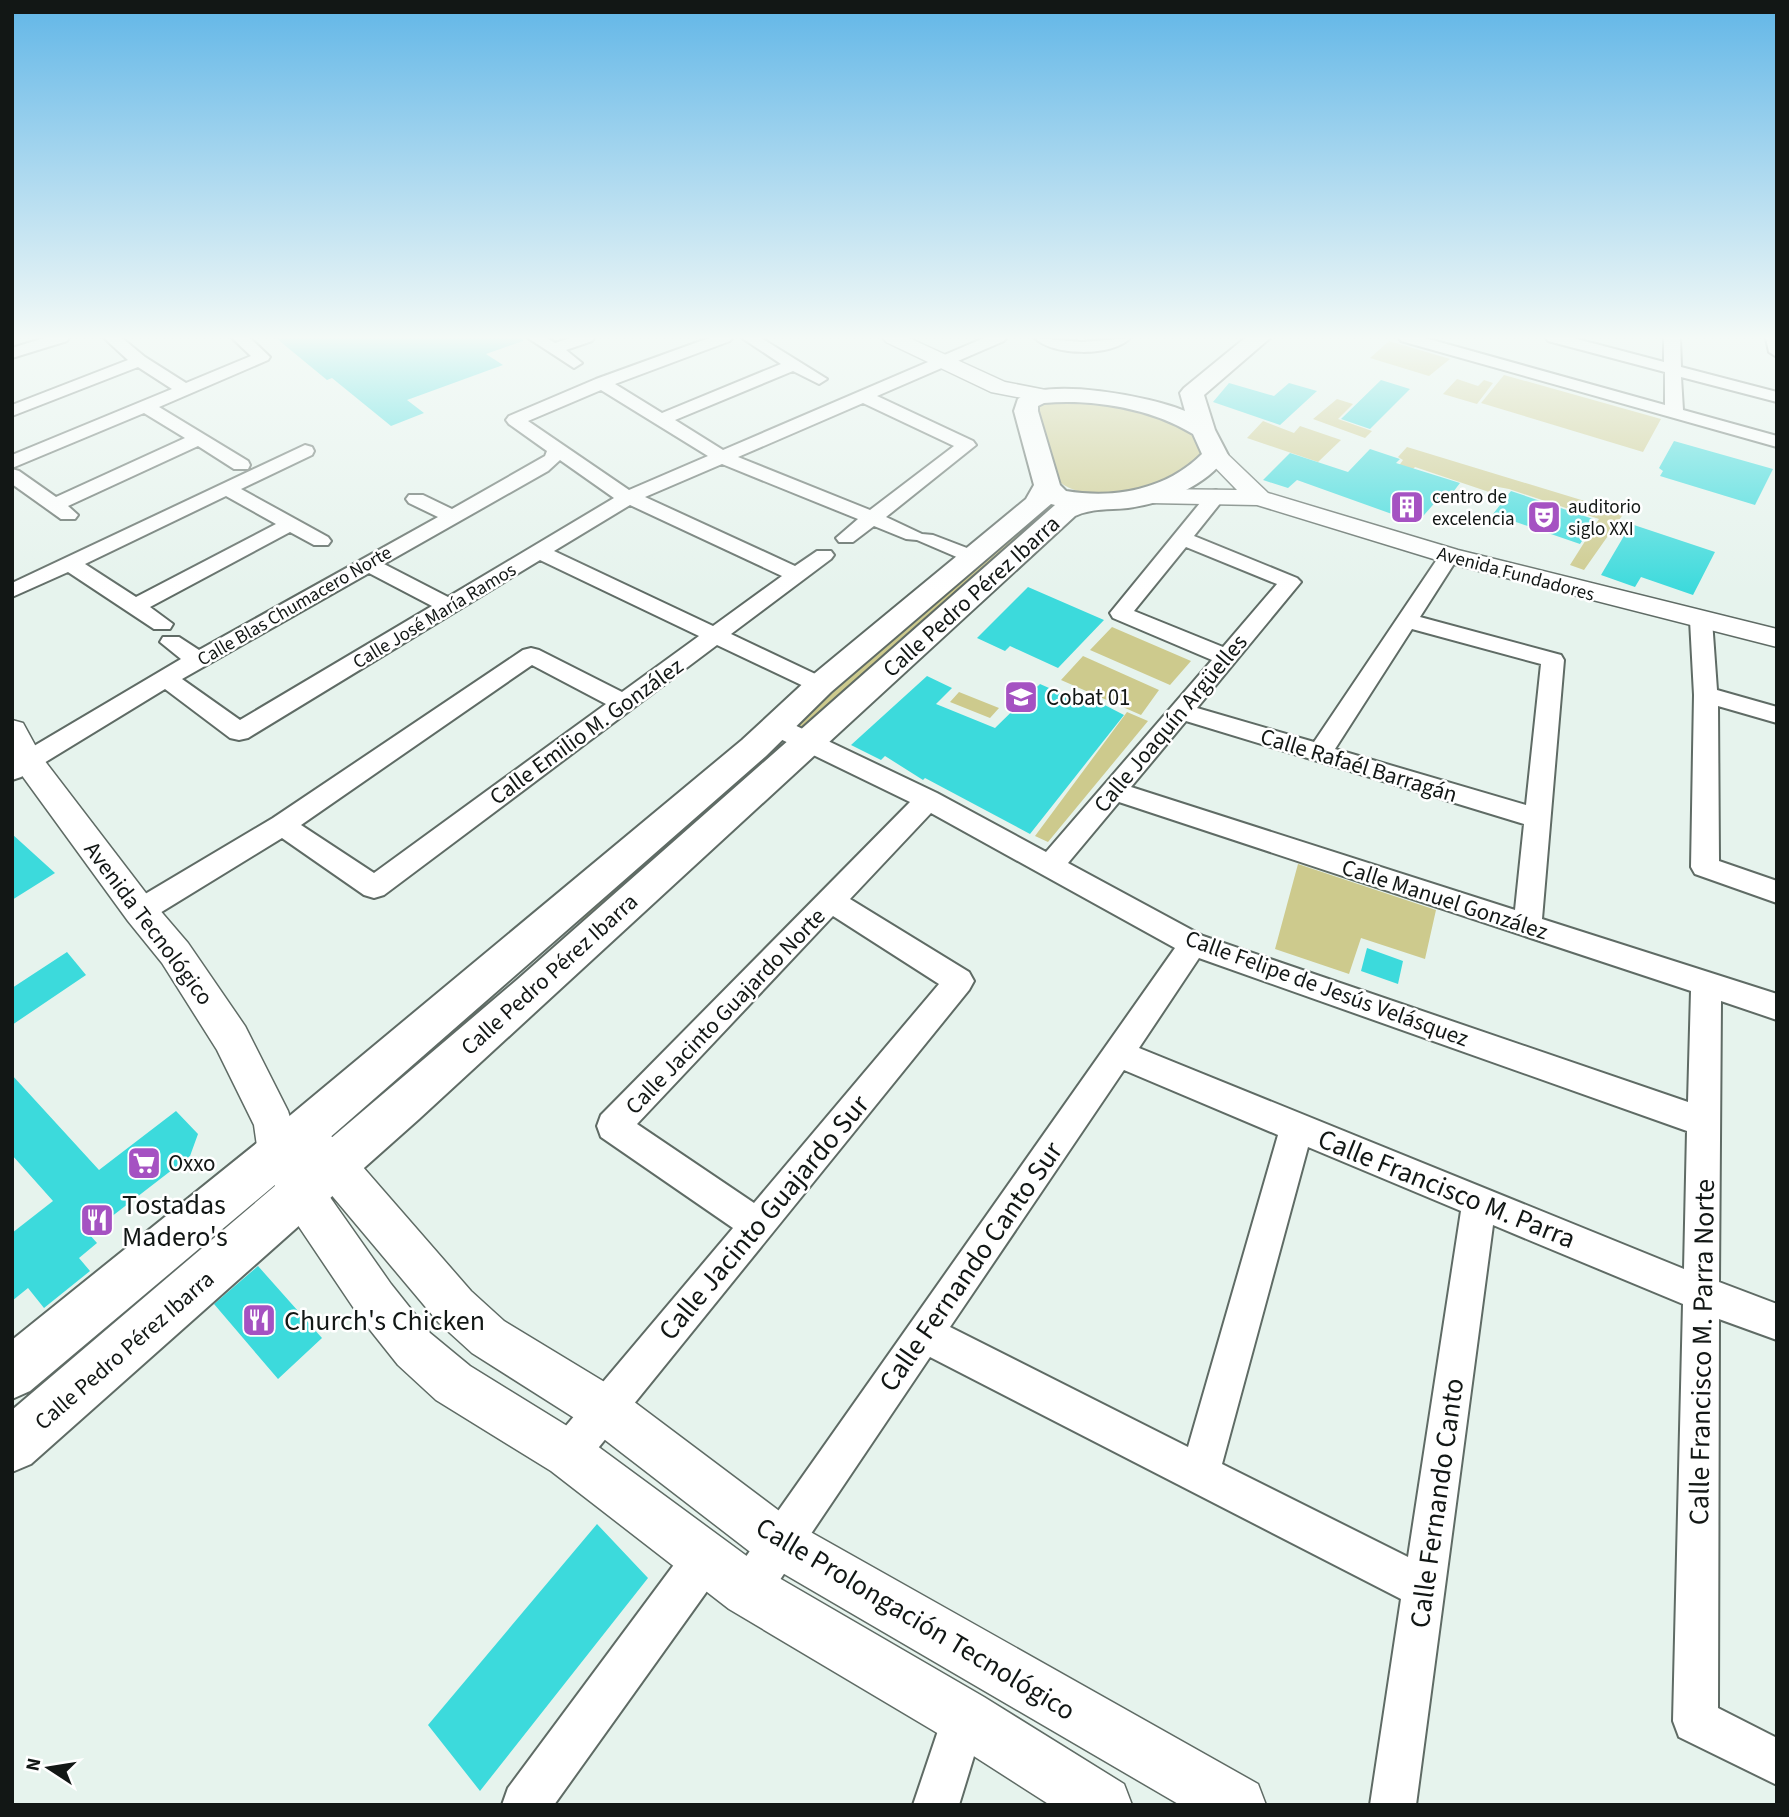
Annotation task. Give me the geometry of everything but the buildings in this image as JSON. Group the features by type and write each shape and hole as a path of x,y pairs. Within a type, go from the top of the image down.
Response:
{"main road":[{"path":"1038,423 1047,485 1053,496 1083,502 1150,496 1203,470 1215,456 1201,423"},
{"path":"1190,423 1203,430"},
{"name":"Calle Pedro Pérez Ibarra","path":"12,1373 298,1154 568,931 1033,523 1047,485"},
{"name":"Calle Pedro Pérez Ibarra","path":"793,736 820,685 973,557 1033,523 1083,502"},
{"name":"Calle Pedro Pérez Ibarra","path":"12,1445 298,1154"}],"street":[{"path":"12,462 105,423"},
{"path":"172,423 241,465"},
{"path":"519,423 629,497 797,575"},
{"path":"668,423 722,457 973,557"},
{"name":"Calle José María Ramos","path":"166,678 239,732 629,497 804,423"},
{"path":"846,538 967,445 920,423"},
{"path":"1709,423 1777,442"},
{"path":"12,475 61,510 199,439"},
{"name":"Calle Blas Chumacero Norte","path":"21,766 166,678 366,563 541,467 552,459 558,450"},
{"path":"12,591 305,451"},
{"path":"1215,456 1259,498"},
{"path":"227,489 321,541"},
{"path":"1150,496 1259,498"},
{"path":"1216,496 1121,613 1226,657"},
{"name":"Avenida Fundadores","path":"1259,498 1449,556 1777,638"},
{"path":"416,499 452,516"},
{"path":"135,606 291,524"},
{"name":"Calle Joaquín Argüelles","path":"1051,865 1290,582 1182,538"},
{"path":"540,552 820,685"},
{"name":"Calle Emilio M. González","path":"282,825 374,887 824,555"},
{"path":"1320,753 1409,621 1449,556"},
{"path":"366,563 449,606"},
{"path":"70,564 135,606 198,660"},
{"path":"1701,620 1706,695 1705,867 1777,892"},
{"path":"1409,621 1553,660 1527,926"},
{"path":"140,911 282,825 531,655 623,703"},
{"path":"1706,695 1777,715"},
{"name":"Calle Rafaél Barragán","path":"1181,711 1538,818"},
{"name":"Avenida Tecnológico","path":"12,730 21,766 176,953 231,1038 298,1154"},
{"name":"Calle Felipe de Jesús Velásquez","path":"793,736 928,800 1193,944 1704,1122"},
{"name":"Calle Manuel González","path":"1113,791 1777,1007"},
{"name":"Calle Jacinto Guajardo Norte","path":"757,1226 613,1126 928,800"},
{"name":"Calle Jacinto Guajardo Sur","path":"568,1454 959,981 831,901"},
{"name":"Calle Fernando Canto Sur","path":"748,1590 1193,944"},
{"name":"Calle Francisco M. Parra Norte","path":"1706,984 1695,1721 1777,1762"},
{"name":"Calle Francisco M. Parra","path":"1117,1053 1702,1294 1777,1322"},
{"path":"1200,1473 1297,1127"},
{"path":"298,1154 375,1300 414,1349 453,1383 568,1454 748,1590 964,1717 1103,1805"},
{"name":"Calle Prolongación Tecnológico","path":"298,1154 420,1268 455,1307 488,1337 604,1409 780,1543 1237,1805"},
{"name":"Calle Fernando Canto","path":"1393,1805 1479,1202"},
{"path":"924,1334 1424,1588"},
{"path":"525,1805 705,1558"},
{"path":"936,1805 964,1717"}],"shaded area":[{"path":"1038,423 1177,423 1195,429 1207,461 1168,482 1122,493 1077,491 1056,478"},
{"path":"1261,423 1268,423 1294,433 1300,426 1341,440 1318,462 1247,438"},
{"path":"1323,423 1349,423 1372,431 1365,438"},
{"path":"1546,423 1659,423 1643,452"},
{"path":"1407,447 1624,513 1584,570 1570,565 1599,519 1509,489 1493,486 1489,492 1415,467 1411,471 1398,467 1403,460 1398,457"},
{"path":"1033,517 1041,521 807,734 790,724"},
{"path":"1112,627 1191,661 1170,685 1090,650"},
{"path":"1083,656 1159,690 1141,715 1061,680"},
{"path":"959,692 999,708 990,718 950,702"},
{"path":"1127,712 1148,721 1048,842 1035,836"},
{"path":"770,741 790,751 589,927 573,913"},
{"path":"1298,864 1436,910 1425,959 1361,938 1349,974 1275,949"}],"place":[{"name":"centro de excelencia","path":"1407,507"},
{"name":"auditorio siglo XXI","path":"1544,517"},
{"name":"Cobat 01","path":"1021,697"},
{"name":"Oxxo","path":"144,1163"},
{"name":"Tostadas Madero's","path":"97,1220"},
{"name":"Church's Chicken","path":"259,1320"}]}
